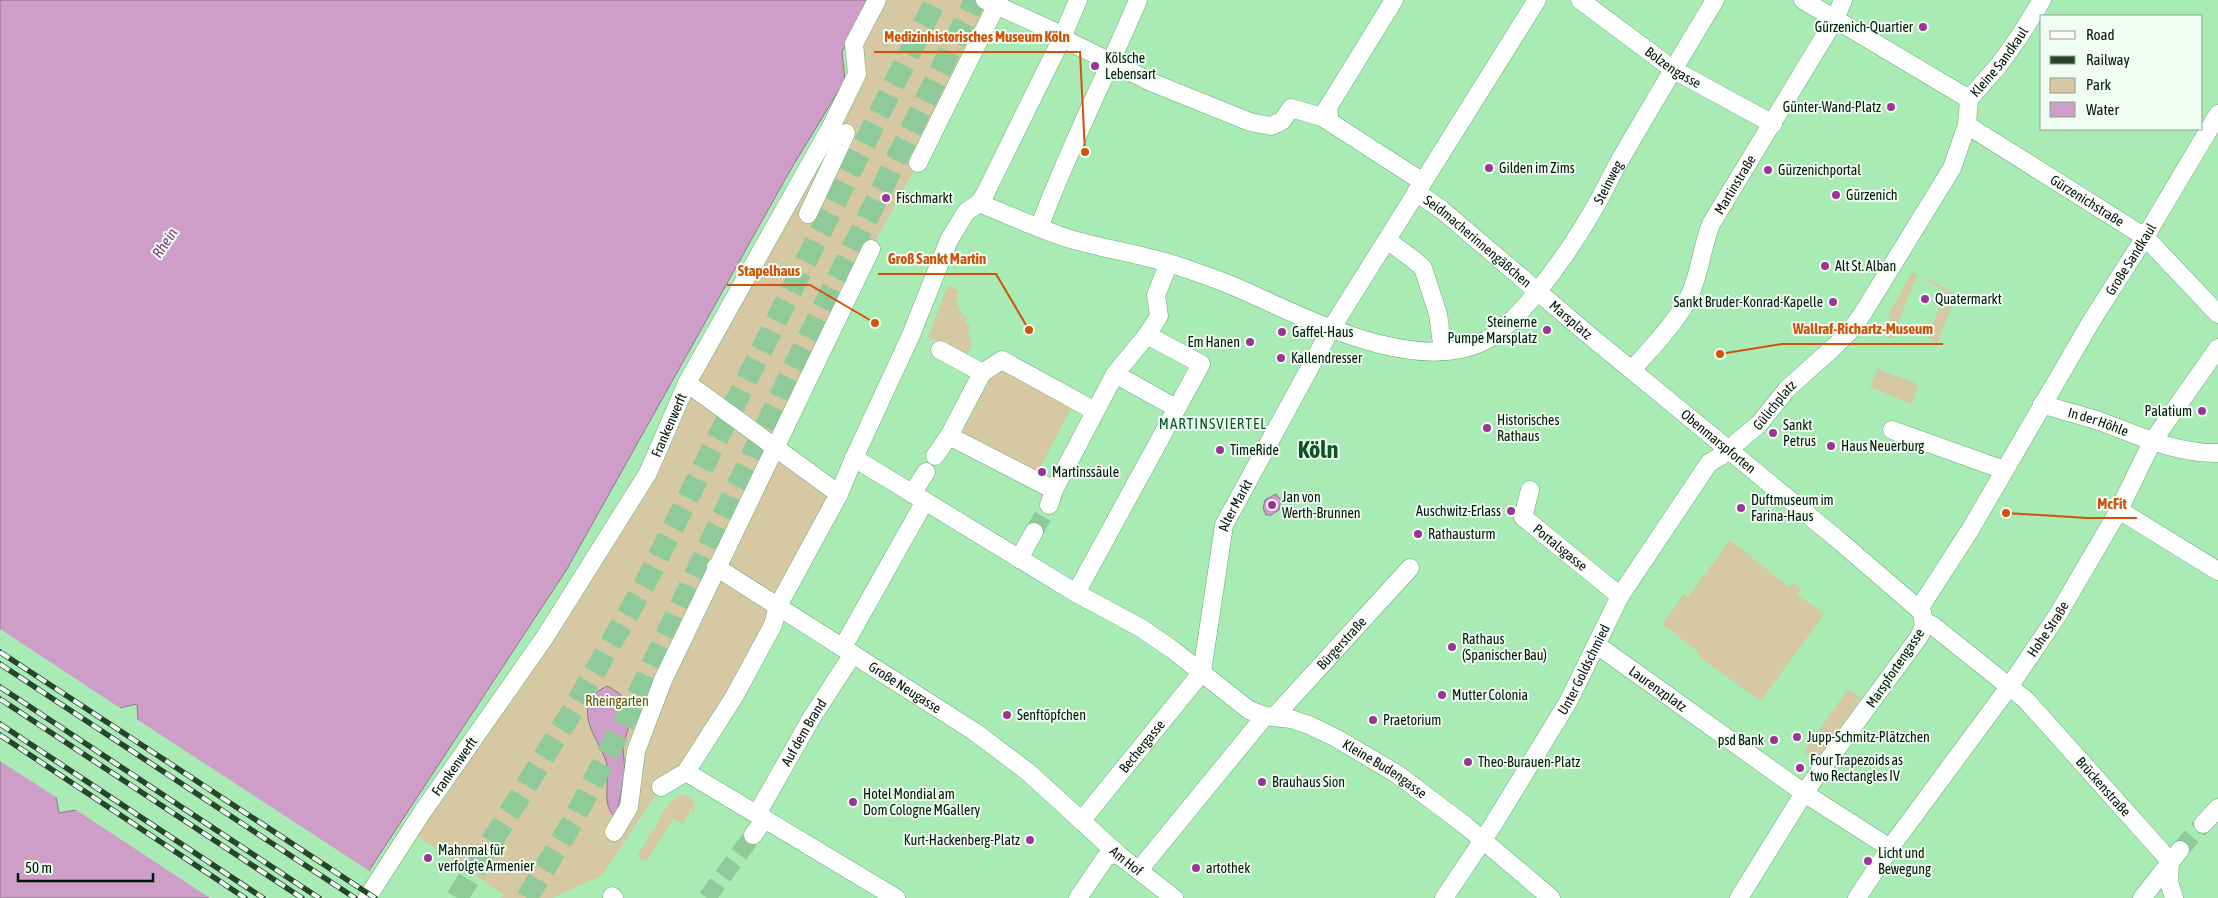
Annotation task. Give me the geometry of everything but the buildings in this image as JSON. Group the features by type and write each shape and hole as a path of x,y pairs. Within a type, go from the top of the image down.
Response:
{"street":[{"name":"Frankenwerft","path":"367,898 412,828 545,636 648,472 687,384 832,126 857,74 854,44 877,0"},
{"path":"661,787 686,772 734,698 773,625 778,606 839,494 912,335 949,240 966,212 979,203 985,194 1062,38 1078,0"},
{"path":"1040,228 1069,156 1138,0"},
{"path":"1326,116 1394,0"},
{"name":"Alter Markt","path":"1202,672 1224,525 1331,329 1537,0"},
{"name":"Bolzengasse","path":"1580,0 1674,70 1772,124"},
{"name":"Steinweg","path":"1538,291 1572,246 1618,162 1715,0"},
{"path":"1803,0 1968,99"},
{"name":"Martinstraße","path":"1632,369 1680,311 1689,296 1698,274 1704,242 1711,224 1836,19 1843,0"},
{"name":"Kleine Sandkaul","path":"1967,126 1968,99 1999,65 2020,37 2042,0"},
{"path":"918,163 993,2 1112,62"},
{"name":"Seidmacherinnengäßchen","path":"1112,62 1151,82 1250,122 1271,126 1282,121 1291,108 1326,116 1419,187 1442,210 1538,291"},
{"name":"Große Sandkaul","path":"2042,404 2216,120"},
{"name":"Gürzenichstraße","path":"1967,126 2145,237 2218,314"},
{"name":"Gülichplatz","path":"1730,449 1758,424 1787,389 1818,363 1850,330 1880,286 1952,168 1967,126"},
{"path":"808,214 846,134"},
{"path":"979,203 1069,238 1169,263 1240,289 1302,319 1331,329 1393,347 1444,351 1438,314 1423,268 1386,240"},
{"path":"614,832 629,807 636,751 663,680 871,248"},
{"path":"949,436 1051,498 1094,411 1115,374 1147,335 1158,316 1156,295 1169,263"},
{"name":"Marsplatz","path":"1444,351 1476,345 1492,336 1515,318 1538,291 1632,369"},
{"path":"1076,593 1200,364 1147,335"},
{"name":"Hohe Straße","path":"1857,898 1890,848 2009,687 2057,616 2119,510 2152,442 2218,348"},
{"path":"940,350 980,372"},
{"path":"935,456 949,436 980,372 1002,360 1094,411"},
{"name":"Obenmarspforten","path":"1632,369 1730,449 1932,625 2009,687"},
{"path":"1115,374 1173,412"},
{"path":"687,384 839,494"},
{"name":"In der Höhle","path":"2042,404 2102,422 2152,442 2202,453 2218,453"},
{"name":"Marspfortengasse","path":"1738,898 1804,793 1919,638 1922,616 2042,404"},
{"path":"1892,430 2004,470"},
{"name":"Unter Goldschmied","path":"1444,898 1483,841 1568,702 1620,596 1709,463 1730,449"},
{"path":"854,458 1076,593 1143,629 1202,672 1249,710 1270,717"},
{"name":"Auf dem Brand","path":"753,835 812,717 848,651 918,498 926,472"},
{"name":"Portalsgasse","path":"1530,490 1523,517 1620,596"},
{"path":"2119,510 2217,570"},
{"path":"1019,559 1034,532"},
{"name":"Große Neugasse","path":"716,567 975,732 1028,772 1082,820"},
{"name":"Bürgerstraße","path":"1139,870 1270,717 1410,568"},
{"name":"Laurenzplatz","path":"1597,644 1804,793 1890,848"},
{"name":"Bechergasse","path":"1082,820 1202,672"},
{"name":"Brückenstraße","path":"2009,687 2026,700 2175,856"},
{"name":"Kleine Budengasse","path":"1270,717 1291,719 1326,733 1389,770 1466,826 1551,898"},
{"path":"686,772 896,898"},
{"path":"2203,824 2218,808"},
{"name":"Am Hof","path":"1082,820 1120,856 1174,898"},
{"path":"1078,898 1106,857 1112,854 1120,856"},
{"path":"2142,898 2175,856"},
{"path":"2174,898 2169,882 2175,856"}],"green space":[{"name":"Rheingarten","path":"877,0 999,0 918,163 871,249 774,447 839,494 686,772 661,787 602,875 553,898 501,898 503,894 410,831 648,473 857,74 854,44"},
{"path":"1912,272 1917,275 1892,339 1882,334 1891,318 1888,316"},
{"path":"1928,278 1956,295 1937,343 1928,338 1945,291 1926,280"},
{"path":"948,285 959,291 958,306 968,318 965,323 970,326 968,334 972,346 966,358 928,337"},
{"path":"997,367 1072,407 1037,473 961,434"},
{"path":"1877,369 1918,384 1912,404 1870,387"},
{"path":"1730,540 1789,587 1793,583 1801,589 1797,594 1824,614 1761,701 1706,662 1698,655 1699,652 1662,624 1684,594 1688,597"},
{"path":"1848,689 1861,698 1817,761 1804,752"},
{"path":"681,794 688,796 694,802 694,812 691,810 683,824 673,819 646,862 639,858 638,853 652,830 654,831 659,819 662,818 660,817 666,807"}],"water":[{"name":"Rhein","path":"0,0 869,0 842,52 845,80 791,169 567,569 351,898 0,898","holes":["137,704 138,720 76,810 59,813 56,797 120,708"]},
{"name":"Jan von Werth-Brunnen","path":"1276,494 1281,500 1279,510 1271,515 1266,515 1263,508 1265,500"},
{"path":"607,686 619,693 633,711 623,747 625,774 617,812 613,815 609,810 607,796 608,774 606,761 590,725 587,710 589,702 596,692"}],"pier":[{"path":"0,629 123,710 59,799 0,761"},
{"path":"135,718 371,872 354,898 210,898 73,808"}],"tunnel":[{"path":"457,898 571,713 646,582 936,0"},
{"path":"527,898 573,821 636,699 792,371 975,0"},
{"path":"1034,532 1049,505"},
{"path":"2180,850 2203,824"},
{"path":"707,898 753,835"}],"railway":[{"path":"0,652 375,898"},
{"path":"0,664 355,898"},
{"path":"0,687 319,898"},
{"path":"0,699 302,898"},
{"path":"0,724 263,898"},
{"path":"0,735 245,898"}],"place":[{"name":"Gürzenich-Quartier","path":"1923,27"},
{"name":"Kölsche Lebensart","path":"1095,66"},
{"name":"Günter-Wand-Platz","path":"1891,107"},
{"name":"Medizinhistorisches Museum Köln","path":"1085,152"},
{"name":"Gilden im Zims","path":"1489,168"},
{"name":"Gürzenichportal","path":"1768,170"},
{"name":"Gürzenich","path":"1836,195"},
{"name":"Fischmarkt","path":"886,198"},
{"name":"Alt St. Alban","path":"1825,266"},
{"name":"Quatermarkt","path":"1925,299"},
{"name":"Sankt Bruder-Konrad-Kapelle","path":"1833,302"},
{"name":"Stapelhaus","path":"875,323"},
{"name":"Groß Sankt Martin","path":"1029,330"},
{"name":"Steinerne Pumpe Marsplatz","path":"1547,330"},
{"name":"Gaffel-Haus","path":"1282,332"},
{"name":"Em Hanen","path":"1250,342"},
{"name":"Wallraf-Richartz-Museum","path":"1720,354"},
{"name":"Kallendresser","path":"1281,358"},
{"name":"Palatium","path":"2202,411"},
{"name":"Historisches Rathaus","path":"1487,428"},
{"name":"Sankt Petrus","path":"1773,433"},
{"name":"Haus Neuerburg","path":"1831,446"},
{"name":"TimeRide","path":"1220,450"},
{"name":"Martinssäule","path":"1042,472"},
{"name":"Jan von Werth-Brunnen","path":"1272,505"},
{"name":"Duftmuseum im Farina-Haus","path":"1741,508"},
{"name":"Auschwitz-Erlass","path":"1511,511"},
{"name":"McFit","path":"2006,513"},
{"name":"Rathausturm","path":"1418,534"},
{"name":"Rathaus (Spanischer Bau)","path":"1452,647"},
{"name":"Mutter Colonia","path":"1442,695"},
{"name":"Senftöpfchen","path":"1007,715"},
{"name":"Praetorium","path":"1373,720"},
{"name":"Jupp-Schmitz-Plätzchen","path":"1797,737"},
{"name":"psd Bank","path":"1774,740"},
{"name":"Theo-Burauen-Platz","path":"1468,762"},
{"name":"Four Trapezoids as two Rectangles IV","path":"1800,768"},
{"name":"Brauhaus Sion","path":"1262,782"},
{"name":"Hotel Mondial am Dom Cologne MGallery","path":"853,802"},
{"name":"Kurt-Hackenberg-Platz","path":"1030,840"},
{"name":"Mahnmal für verfolgte Armenier","path":"428,858"},
{"name":"Licht und Bewegung","path":"1868,861"},
{"name":"artothek","path":"1196,868"}],"district":[{"name":"MARTINSVIERTEL","path":"1213,424"},
{"name":"Köln","path":"1318,450"}]}
